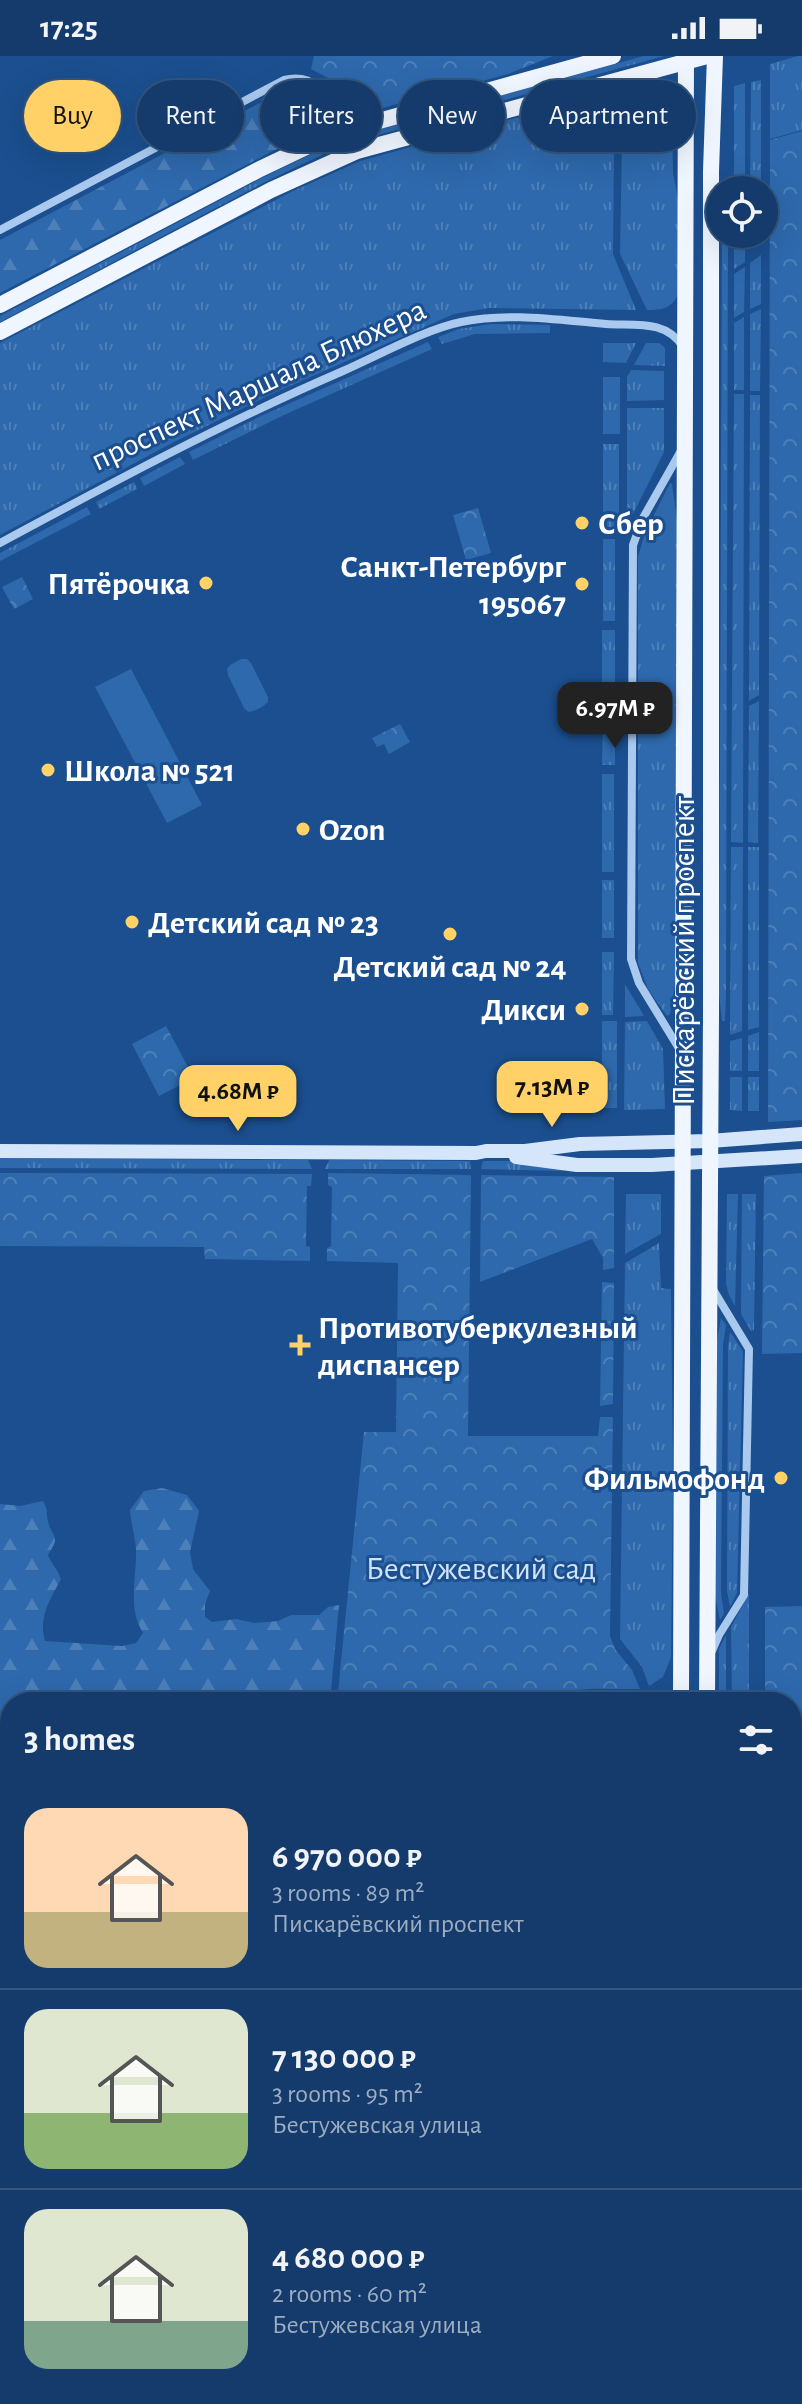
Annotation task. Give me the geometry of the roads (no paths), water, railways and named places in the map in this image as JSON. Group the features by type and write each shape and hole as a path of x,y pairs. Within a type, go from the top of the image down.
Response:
{"main road":[{"path":"382,120 613,56"},
{"path":"382,144 686,59 707,56"},
{"name":"Пискарёвский проспект","path":"707,1692 711,171 715,56"},
{"name":"Пискарёвский проспект","path":"681,1692 686,59"},
{"path":"0,305 296,152"},
{"path":"0,332 271,190 355,152"}],"street":[{"path":"284,80 295,77 307,80"},
{"path":"0,230 260,93"},
{"name":"проспект Маршала Блюхера","path":"0,543 223,425 458,322 491,317 554,318 655,326 674,336 685,351"},
{"path":"682,1054 639,983 631,959 631,705 633,545 643,518 684,445"},
{"path":"0,1151 476,1153 580,1144 710,1141 802,1134"},
{"path":"476,1153 486,1157 515,1157 577,1165 682,1164 802,1156"},
{"path":"707,1663 719,1635 744,1595 749,1349 709,1284"}],"place":[{"name":"Сбер","path":"582,523"},
{"name":"Пятёрочка","path":"206,583"},
{"name":"Санкт-Петербург 195067","path":"582,584"},
{"name":"Школа № 521","path":"48,770"},
{"name":"Ozon","path":"303,829"},
{"name":"Детский сад № 23","path":"132,922"},
{"name":"Детский сад № 24","path":"450,934"},
{"name":"Дикси","path":"582,1009"},
{"name":"Противотуберкулезный диспансер","path":"300,1345"},
{"name":"Фильмофонд","path":"781,1478"}],"park label":[{"name":"Бестужевский сад","path":"481,1568"}]}
